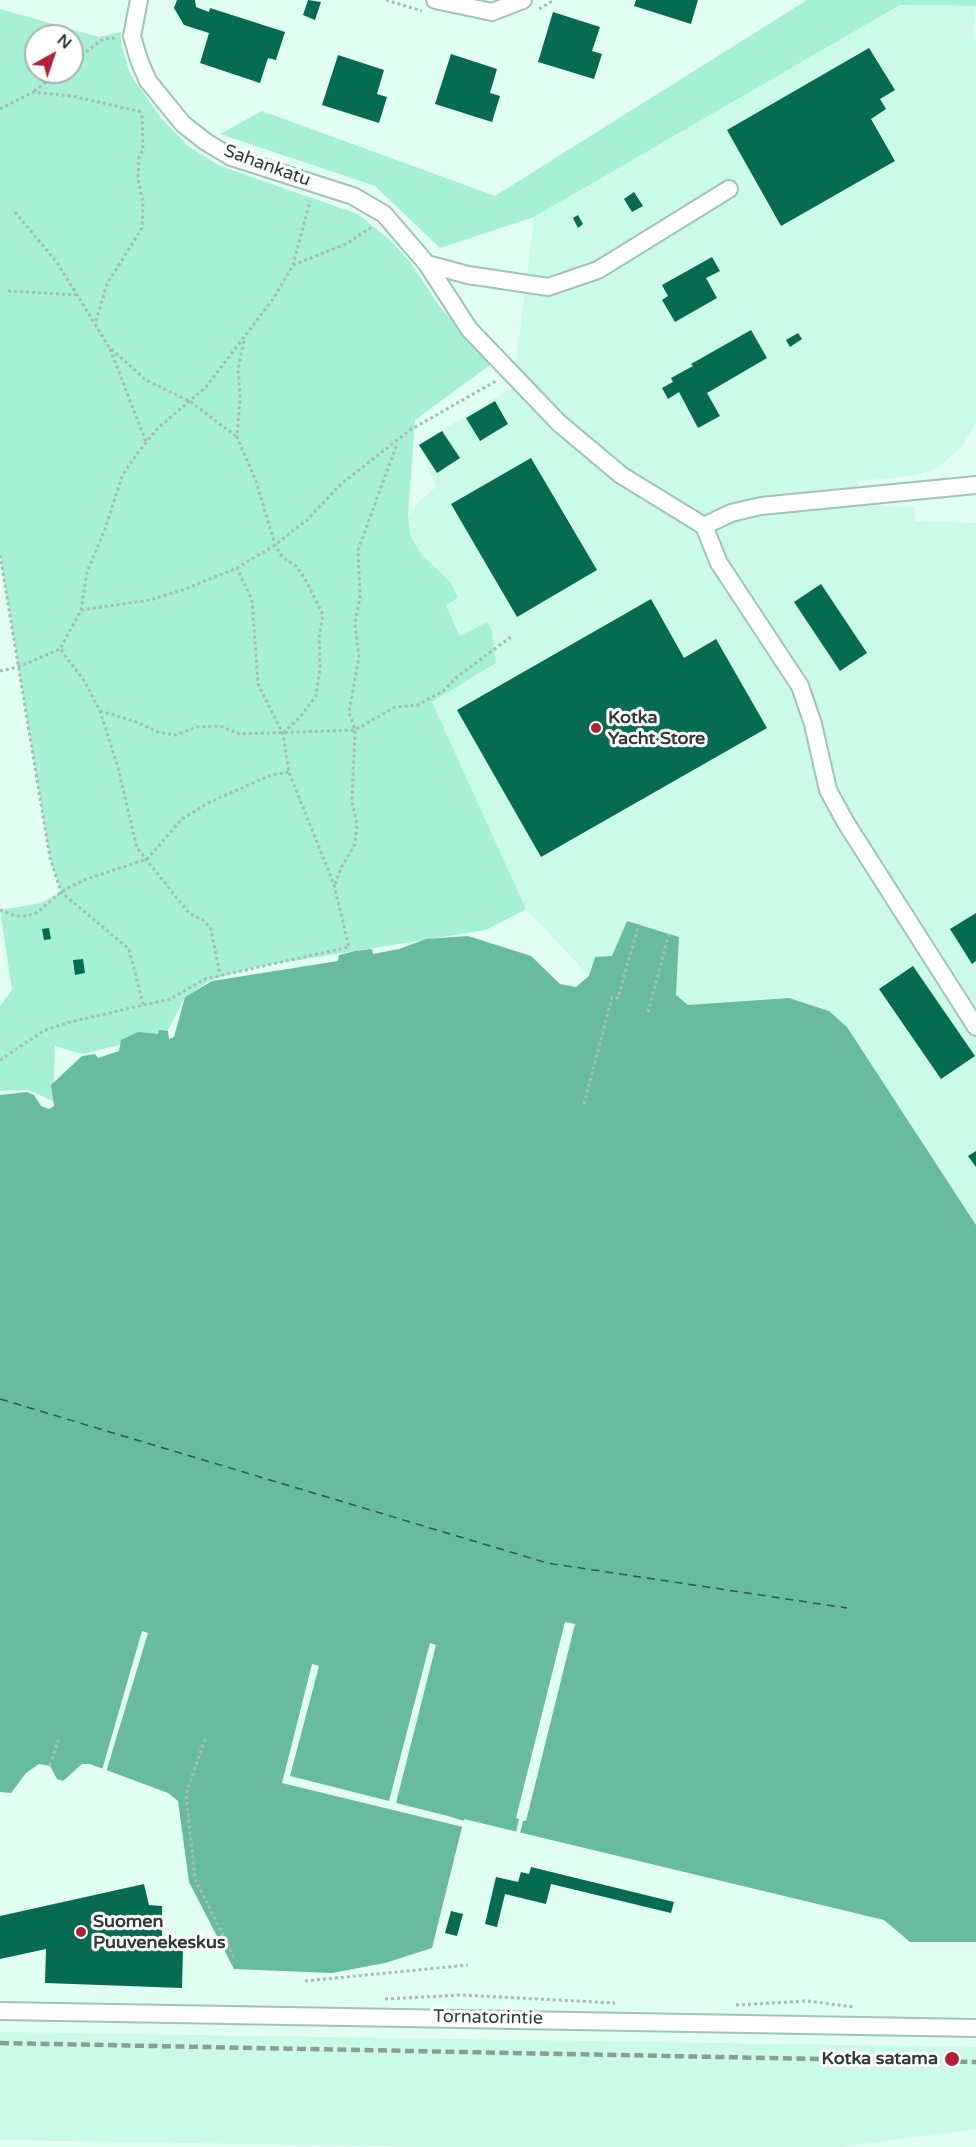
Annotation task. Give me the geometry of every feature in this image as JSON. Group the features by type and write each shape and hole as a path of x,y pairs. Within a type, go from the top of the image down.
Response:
{"street":[{"name":"Sahankatu","path":"139,0 132,36 139,60 160,98 183,124 206,142 231,157 353,196 384,214 427,264 469,329 559,423 621,475 704,526"},
{"path":"435,0 492,12 523,0"},
{"path":"427,264 468,275 548,287 598,270 729,189"},
{"path":"976,485 761,506 731,513 704,526 719,563 800,686 813,724 828,790 976,1027"},
{"name":"Tornatorintie","path":"0,2011 976,2028"}],"path":[{"path":"84,54 103,39 132,36"},
{"path":"0,109 44,84"},
{"path":"33,92 72,96 142,112"},
{"path":"142,112 160,98"},
{"path":"95,323 107,284 142,228 144,203 138,179 139,157 143,150 142,112"},
{"path":"0,670 18,667 60,649 81,610 87,572 105,529 122,476 146,442 191,402 244,339 293,265 314,184"},
{"path":"15,212 58,264 109,346 146,442"},
{"path":"293,265 311,260 362,236 384,214"},
{"path":"8,291 77,295"},
{"path":"244,339 238,369 240,397 237,437 256,481 275,545 282,557 296,566 305,579 323,615 319,638 320,668 316,696 283,734"},
{"path":"109,346 146,380 191,402 237,437"},
{"path":"81,610 150,600 237,568 275,545 307,520 340,485 398,442 410,430 492,384 506,370"},
{"path":"334,885 355,844 357,824 352,802 355,730 349,712 359,657 355,624 360,597 358,550 398,442"},
{"path":"0,555 18,667 29,718 50,858 61,892 129,949 143,1004"},
{"path":"0,1060 45,1030 170,999 205,979 349,947 334,885 289,772 283,734 258,684 252,600 237,568"},
{"path":"100,711 134,721 158,732 176,735 197,727 220,726 239,734 355,730 395,707 418,705 443,691 457,677 512,636"},
{"path":"60,649 85,682 100,711 118,768 137,848 189,913 204,921 211,929 220,975"},
{"path":"0,910 27,916 38,912 61,892 84,880 147,859 182,819 235,790 271,775 289,772"},
{"path":"584,1104 612,997 618,998 639,924"},
{"path":"648,1012 669,934"},
{"path":"50,1766 59,1738"},
{"path":"205,1739 186,1794 195,1879 234,1957"},
{"path":"182,1831 189,1831"},
{"path":"221,1947 227,1944"},
{"path":"305,1981 468,1965"}],"shaded area":[{"path":"807,0 976,0 976,6 900,5 534,217 440,248 375,186 220,134 262,111 495,196"},
{"path":"900,5 976,6 973,43 976,36 976,423 960,449 937,468 913,476 859,481 852,505 915,507 915,521 976,523 976,1225 847,1027 829,1011 789,998 688,1005 676,995 679,937 627,921 612,956 595,957 589,976 526,909 432,702 496,663 487,622 461,636 446,605 458,598 421,554 410,535 408,516 415,505 437,486 428,469 431,466 418,445 513,387 534,217"},
{"path":"0,9 53,24 24,24 24,84 84,84 84,33 99,37 121,32 121,43 130,74 161,118 188,146 220,166 358,214 390,240 411,263 437,303 490,365 415,420 408,516 410,535 421,554 451,583 458,598 446,605 460,636 487,622 492,631 496,663 432,702 526,909 486,930 255,967 211,980 185,997 166,1034 82,1054 55,1046 53,1101 28,1090 0,1091 0,1006 12,990 0,910 41,903 61,892 50,858 0,555"},
{"path":"627,921 679,937 676,995 688,1005 789,998 829,1011 847,1027 976,1225 976,1942 910,1942 884,1920 464,1819 432,1948 385,1963 332,1973 234,1969 189,1882 178,1801 168,1793 90,1764 82,1764 63,1781 57,1779 50,1766 39,1764 26,1773 11,1793 0,1792 0,1095 27,1092 34,1095 41,1106 49,1109 54,1106 51,1085 82,1056 95,1054 98,1058 119,1051 121,1040 138,1032 158,1034 159,1030 168,1031 169,1039 174,1037 185,997 212,981 338,961 339,955 355,951 372,949 373,954 399,949 426,939 468,936 531,956 560,984 576,987 589,976 595,957 612,956"},
{"path":"0,2032 976,2047 976,2129 841,2147 439,2147 0,2140"}],"pier":[{"path":"565,1622 575,1624 526,1821 523,1821 520,1833 516,1832 519,1819 516,1818"},
{"path":"142,1631 148,1633 106,1772 102,1770"},
{"path":"430,1643 436,1645 396,1803 464,1821 463,1827 282,1783 312,1664 319,1666 290,1776 389,1801"}],"building":[{"path":"177,0 195,0 196,7 209,12 210,8 285,32 276,60 268,58 260,83 200,63 209,33 184,25 174,8"},
{"path":"308,0 321,2 315,20 303,15"},
{"path":"636,0 698,0 691,24 634,6"},
{"path":"553,12 600,27 592,51 602,54 594,79 538,62"},
{"path":"869,48 895,90 880,99 886,109 871,119 895,161 781,226 727,130"},
{"path":"451,54 497,69 490,93 500,96 492,122 435,104"},
{"path":"338,55 384,70 377,94 387,97 379,123 322,105"},
{"path":"634,192 643,206 632,212 624,199"},
{"path":"578,215 583,224 578,228 573,218"},
{"path":"712,257 720,271 706,278 717,298 675,322 662,300 668,296 662,285"},
{"path":"751,330 767,358 707,393 720,416 698,428 679,392 668,399 662,388 673,382 671,378 693,366 691,364"},
{"path":"798,333 802,339 790,347 786,340"},
{"path":"495,401 508,424 480,441 466,418"},
{"path":"442,431 460,458 437,473 419,445"},
{"path":"531,458 597,570 517,617 451,504"},
{"path":"821,584 867,653 840,671 794,602"},
{"name":"Kotka Yacht Store","path":"651,599 684,658 716,639 767,728 541,857 457,710"},
{"path":"976,913 976,961 972,964 950,929"},
{"path":"49,928 51,939 44,940 42,929"},
{"path":"83,959 85,973 75,975 73,960"},
{"path":"913,966 975,1056 941,1079 879,989"},
{"path":"976,1151 976,1167 968,1156"},
{"path":"531,1867 674,1902 671,1913 551,1884 546,1904 505,1894 497,1927 485,1924 496,1877 518,1882 521,1872 529,1874"},
{"name":"Suomen Puuvenekeskus","path":"144,1884 149,1905 162,1906 162,1947 183,1948 182,1988 45,1983 46,1949 0,1959 0,1916"},
{"path":"451,1911 463,1914 457,1936 445,1933"}],"ferry route":[{"path":"0,1399 547,1563 847,1608"}],"railway":[{"path":"0,2043 976,2062"}],"place":[{"name":"Kotka Yacht Store","path":"596,728"},
{"name":"Suomen Puuvenekeskus","path":"81,1932"},
{"name":"Kotka satama","path":"952,2059"}]}
